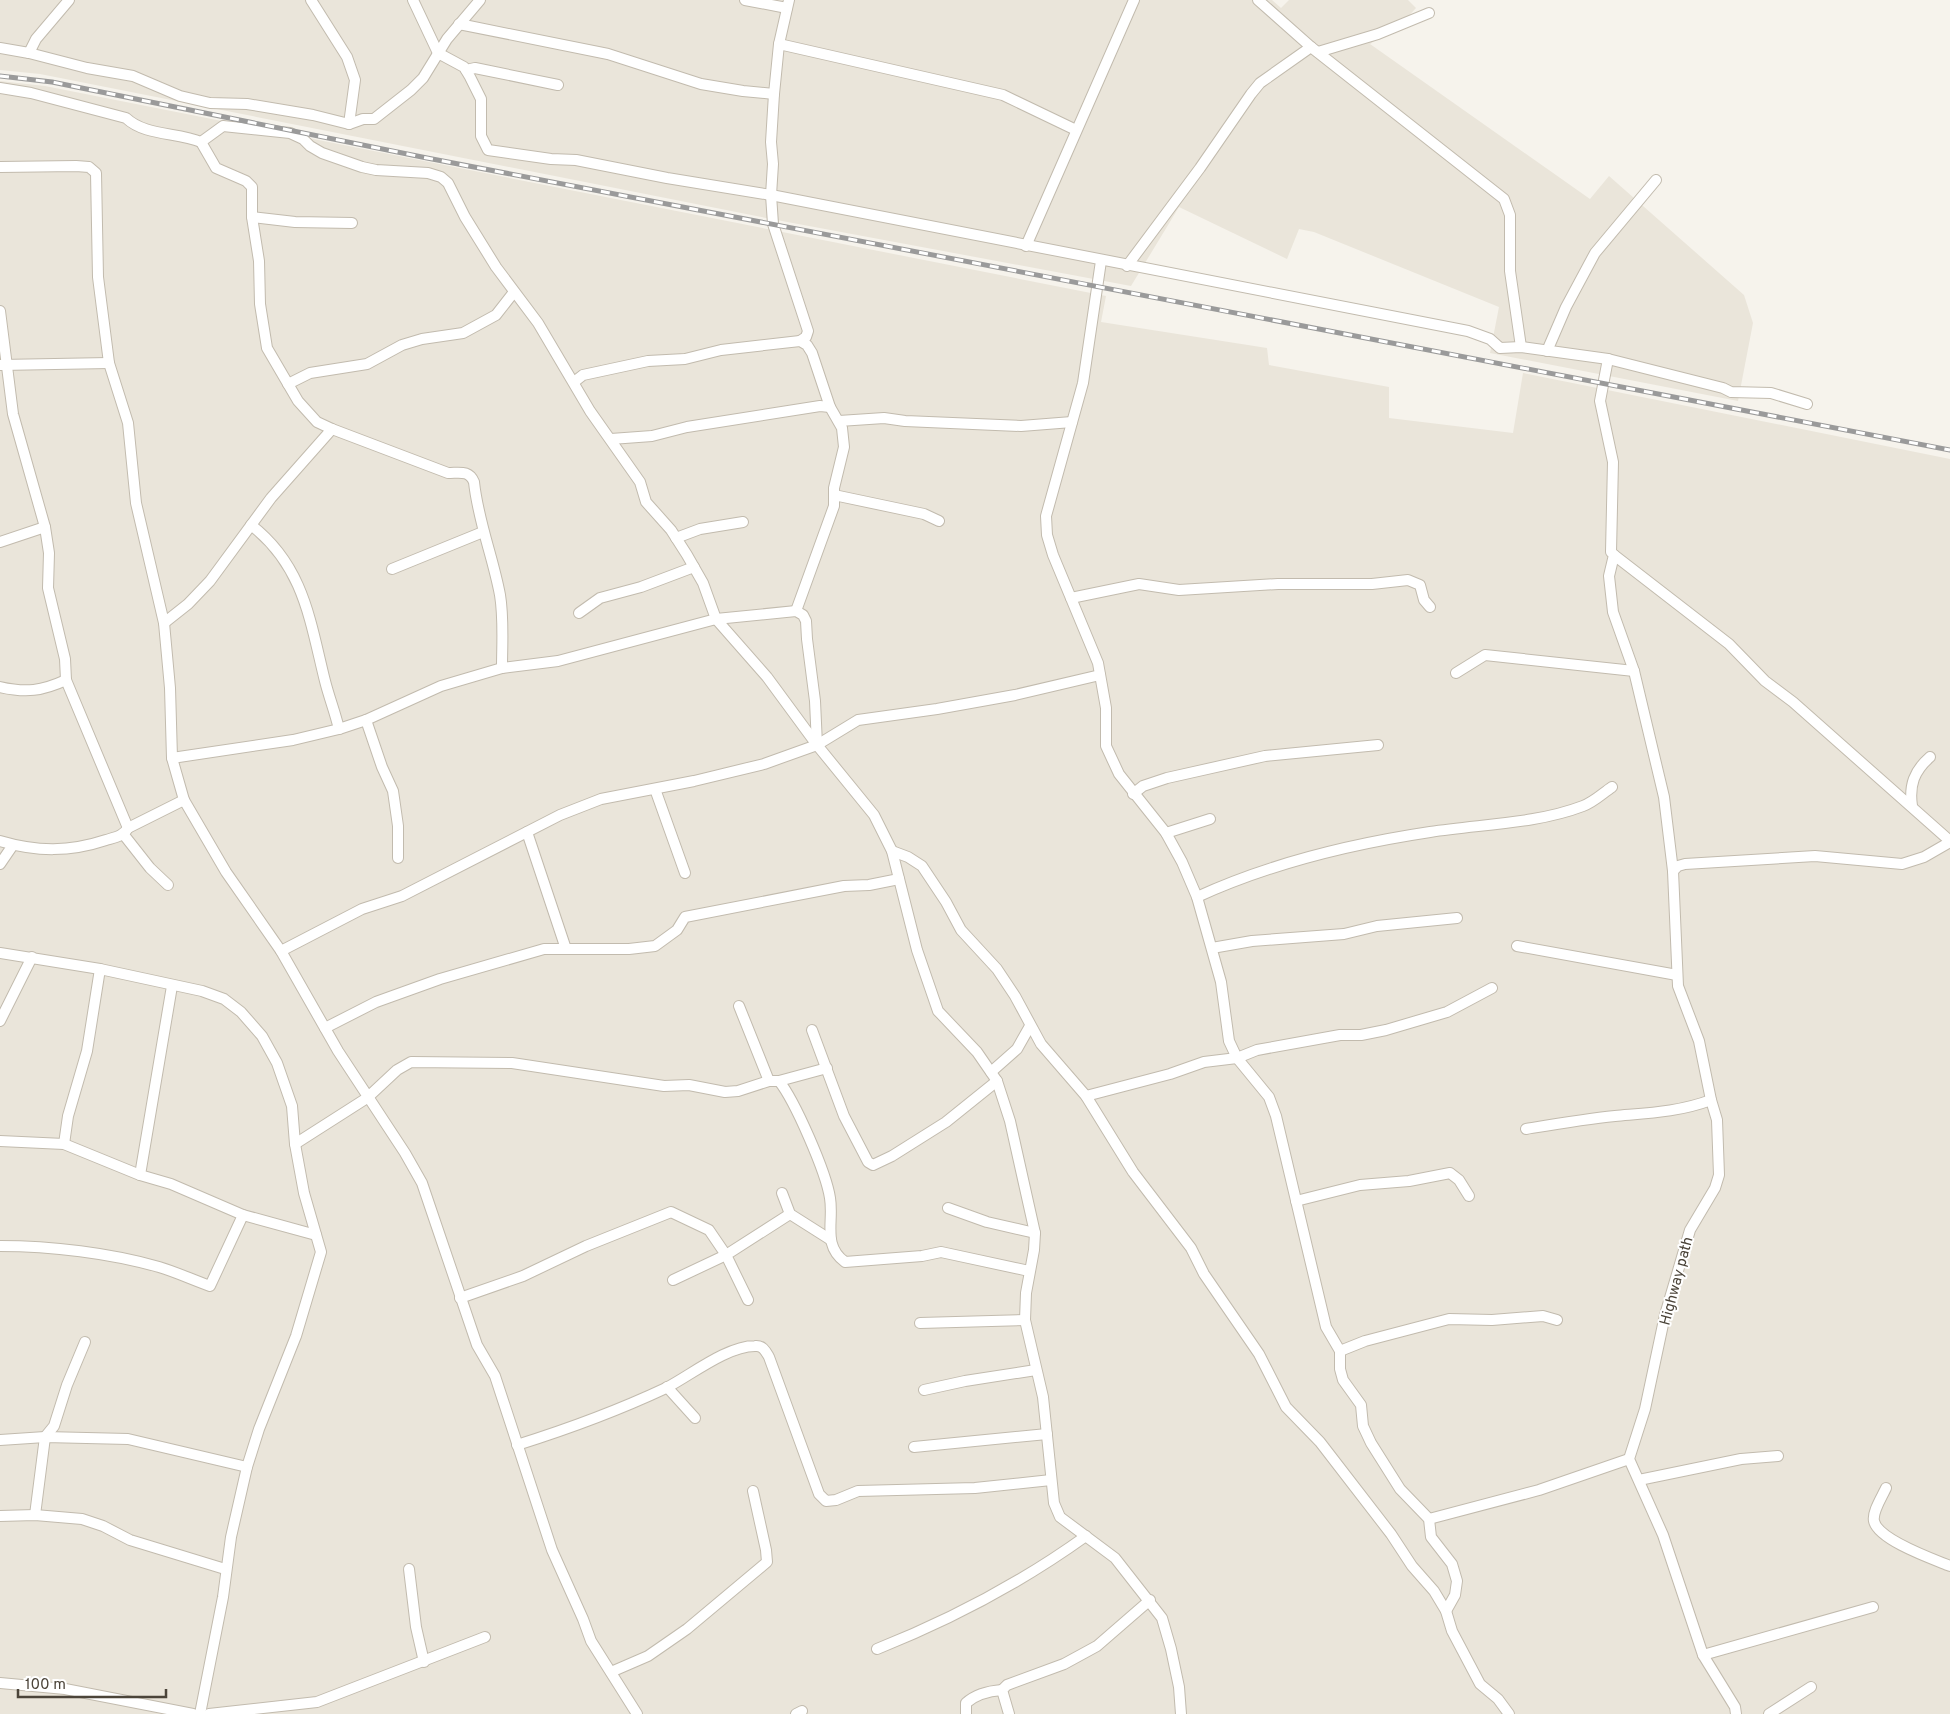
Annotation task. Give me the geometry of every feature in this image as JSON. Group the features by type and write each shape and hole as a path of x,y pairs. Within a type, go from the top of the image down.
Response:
{"street":[{"path":"29,53 36,39 70,0"},
{"path":"311,0 347,57 355,80 349,124"},
{"path":"413,0 438,54 464,66 481,99 481,136 488,150 551,159 576,160 666,178 771,195 1101,261 1468,331 1490,339 1500,348 1521,347 1608,359 1723,388 1731,392 1771,393 1807,404"},
{"path":"0,48 29,53 87,68 133,76 180,96 210,103 247,104 313,115 349,124 363,119 374,119 411,90 423,78 438,54 480,0"},
{"path":"745,0 788,4 779,44 774,94 771,142 773,164 771,195 773,224 808,332 806,337 800,342"},
{"path":"1026,246 1134,0"},
{"path":"1258,0 1315,50 1504,199 1510,215 1510,271 1521,347"},
{"path":"1127,266 1200,168 1250,94 1260,83 1315,50 1378,34 1430,12"},
{"path":"460,24 608,54 701,84 743,92 774,94"},
{"path":"779,44 1003,96 1076,130"},
{"path":"466,70 482,69 558,85"},
{"path":"0,88 32,93 126,118 134,126 201,142 216,168 246,181 252,188 252,217 259,260 260,304 267,348 298,401 317,422 332,429 448,473 466,473 471,475 474,482 482,532 494,568 500,598 502,668"},
{"path":"201,142 223,126 279,131 303,139 322,153 362,167 383,171 404,170 441,177 453,190 465,217 514,292 538,323 590,411 640,482 646,502 676,538 694,567 716,619 767,677 817,745 874,815 892,851 917,950 938,1011 977,1052 994,1076 1019,1157 1035,1233 1024,1320 1043,1398 1054,1503 1060,1517 1116,1558 1162,1618 1179,1687 1181,1714"},
{"path":"0,167 76,166 89,167 96,173 98,277 109,363 128,423 136,503 164,623 170,688 172,758 184,800 226,872 281,951 324,1028 367,1098 405,1153 422,1184 477,1344 495,1376 516,1445 529,1474 552,1550 580,1609 591,1642 637,1714"},
{"path":"1547,351 1566,307 1596,253 1656,180"},
{"path":"252,217 296,222 352,223"},
{"path":"1101,261 1083,383 1046,516 1047,535 1098,664 1106,708 1106,746 1119,774 1133,794 1166,833 1182,862 1197,897 1221,982 1229,1041 1237,1058 1269,1097 1276,1116 1326,1327 1340,1351 1340,1369 1343,1380 1361,1404 1363,1426 1371,1444 1400,1489 1429,1519 1431,1537 1452,1564 1457,1581 1455,1595 1446,1611"},
{"path":"288,384 310,373 367,364 402,345 422,339 463,333 496,314 514,292"},
{"path":"0,311 3,365 13,414 45,528 49,553 48,588 65,659 66,680 126,831 150,868 168,884"},
{"path":"574,382 583,375 648,361 685,359 720,350 800,342 807,345 812,353 830,407 839,421 844,447 834,495 834,506 796,610"},
{"name":"Highway path","path":"1608,359 1600,401 1613,462 1611,552 1614,555 1609,576 1614,612 1634,671 1664,796 1673,871 1678,986 1699,1042 1717,1120 1719,1175 1715,1188 1690,1230 1665,1315 1645,1409 1629,1459"},
{"path":"3,365 109,363"},
{"path":"611,440 652,436 687,427 820,406 830,407"},
{"path":"839,421 884,418 904,421 1020,426 1072,422"},
{"path":"164,623 188,604 210,582 272,498 332,429"},
{"path":"834,495 924,514 939,521"},
{"path":"676,538 700,529 743,522"},
{"path":"251,525 266,537 281,555 303,596 312,619 325,682 339,728"},
{"path":"0,542 45,528"},
{"path":"392,569 482,532"},
{"path":"1614,555 1729,644 1765,681 1793,702 1912,806 1950,842 1924,857 1902,864 1815,856 1685,864 1678,866 1673,871"},
{"path":"579,613 600,598 641,587 694,567"},
{"path":"1071,598 1139,584 1178,590 1278,584 1372,584 1408,580 1420,585 1424,600 1430,607"},
{"path":"172,758 293,740 339,728 366,720 440,686 502,668 558,661 716,619 796,610 803,615 806,621 815,701 817,745"},
{"path":"1456,673 1485,656 1634,671"},
{"path":"281,951 362,910 402,896 560,815 601,799 655,789 764,764 817,745 858,720 937,709 1100,675"},
{"path":"0,687 32,692 47,689 66,680"},
{"path":"366,720 393,790 398,826 398,858"},
{"path":"1133,794 1143,786 1167,778 1265,756 1378,745"},
{"path":"1912,806 1912,783 1915,774 1930,757"},
{"path":"1197,897 1230,882 1308,856 1430,832 1475,827 1558,813 1585,805 1612,787"},
{"path":"655,789 685,874"},
{"path":"0,841 13,845 65,850 84,848 126,831 184,800"},
{"path":"1166,833 1210,819"},
{"path":"527,832 566,949"},
{"path":"0,864 13,845"},
{"path":"892,851 908,857 922,866 946,902 961,930 997,969 1016,996 1041,1044 1086,1096 1133,1172 1192,1248 1204,1274 1259,1354 1286,1407 1320,1442 1391,1534 1412,1566 1434,1591 1446,1611 1452,1632 1480,1684 1498,1699 1509,1714"},
{"path":"324,1028 376,1002 440,979 544,948 646,949 667,939 677,930 685,917 836,887 869,885 899,879"},
{"path":"1212,948 1252,941 1344,934 1377,926 1457,918"},
{"path":"1517,946 1676,972"},
{"path":"0,953 100,969 202,991 224,999 241,1012 262,1036 277,1063 292,1106 295,1144 304,1193 321,1252 296,1336 259,1429 247,1467 225,1569 223,1597 200,1714"},
{"path":"0,1021 32,957"},
{"path":"64,1144 68,1116 87,1052 100,969"},
{"path":"140,1175 172,986"},
{"path":"1086,1096 1170,1074 1204,1062 1237,1058 1281,1046 1340,1035 1361,1035 1386,1030 1447,1012 1492,988"},
{"path":"739,1006 774,1081 799,1118 824,1177 830,1196 831,1240 835,1254 845,1262 922,1256 941,1252 1029,1271"},
{"path":"812,1030 844,1116 868,1162 873,1165 892,1156 946,1122 994,1076 1017,1049 1030,1026"},
{"path":"295,1144 367,1098 397,1070 411,1062 512,1063 664,1086 689,1085 725,1092 738,1092 827,1068"},
{"path":"1526,1129 1613,1116 1662,1113 1689,1108 1711,1100"},
{"path":"0,1141 64,1144 140,1175 172,1184 243,1215 316,1235"},
{"path":"1296,1201 1360,1185 1409,1181 1450,1173 1459,1180 1469,1196"},
{"path":"782,1193 790,1214 831,1240"},
{"path":"948,1208 987,1222 1035,1233"},
{"path":"460,1298 523,1276 586,1246 671,1212 709,1230 726,1255 748,1300"},
{"path":"673,1280 726,1255 790,1214"},
{"path":"0,1246 38,1246 127,1258 162,1267 210,1286 243,1215"},
{"path":"1340,1351 1365,1341 1449,1319 1492,1320 1543,1316 1557,1320"},
{"path":"920,1323 952,1320 1024,1320"},
{"path":"35,1515 44,1437 54,1426 67,1385 85,1342"},
{"path":"516,1445 597,1419 667,1387 730,1352 756,1346 762,1347 769,1357 819,1494 826,1501 836,1500 858,1491 974,1488 1051,1480"},
{"path":"924,1390 965,1380 1036,1370"},
{"path":"667,1387 695,1418"},
{"path":"914,1447 1047,1434"},
{"path":"0,1440 44,1437 128,1439 247,1467"},
{"path":"1639,1480 1741,1459 1778,1456"},
{"path":"1429,1519 1539,1490 1629,1459 1663,1535 1703,1655 1735,1707 1736,1714"},
{"path":"1886,1488 1874,1515 1874,1521 1881,1531 1922,1555 1950,1566"},
{"path":"611,1672 648,1656 687,1629 767,1562 753,1491"},
{"path":"0,1516 35,1515 82,1519 103,1526 130,1540 225,1569"},
{"path":"877,1649 920,1632 982,1600 1061,1554 1086,1536"},
{"path":"409,1570 416,1627 424,1662"},
{"path":"966,1714 966,1703 970,1699 989,1691 1002,1690 1006,1685 1064,1664 1097,1646 1150,1600"},
{"path":"1703,1655 1873,1607"},
{"path":"209,1714 317,1702 424,1662 484,1637"},
{"path":"0,1684 65,1689 193,1714"},
{"path":"1769,1714 1811,1687"},
{"path":"1002,1690 1008,1714"}],"shaded area":[{"path":"0,0 1272,0 1281,8 1289,0 1408,0 1416,8 1404,21 1370,44 1590,199 1609,176 1744,295 1753,323 1738,401 1490,353 1499,307 1314,232 1299,229 1287,259 1179,207 1131,286 766,218 40,74 0,70"},
{"path":"0,81 45,86 1106,296 1101,322 1267,348 1269,365 1389,387 1389,418 1513,433 1523,373 1950,459 1950,1714 0,1714"}],"railway":[{"path":"0,76 52,82 427,158 1950,450"}]}
